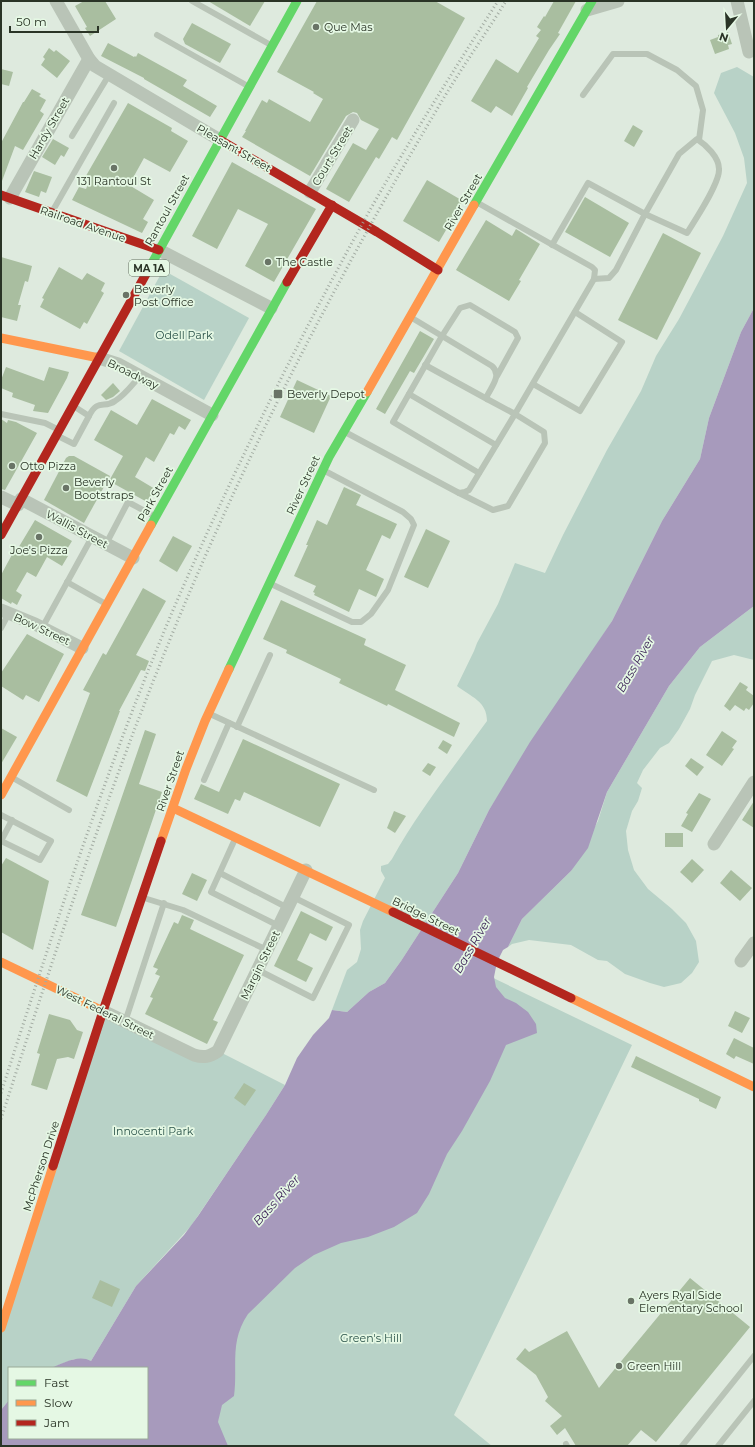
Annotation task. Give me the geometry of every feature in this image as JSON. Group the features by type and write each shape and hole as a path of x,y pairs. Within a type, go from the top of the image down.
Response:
{"main road":[{"name":"Rantoul Street","path":"1,535 297,1"},
{"name":"River Street","path":"103,1011 195,744 323,470 589,6"},
{"name":"Pleasant Street","path":"220,140 332,205 438,270"},
{"name":"Railroad Avenue","path":"5,196 159,250"},
{"name":"Park Street","path":"1,795 271,308 332,205"},
{"name":"Broadway","path":"1,338 100,358"},
{"name":"Bridge Street","path":"173,808 306,870 501,966 608,1015 754,1087"},
{"name":"West Federal Street","path":"1,962 103,1011"},
{"name":"McPherson Drive","path":"1,1328 103,1011"}],"street":[{"name":"Pleasant Street","path":"56,1 89,59 95,66 220,140"},
{"path":"589,6 618,1"},
{"path":"737,1 750,52"},
{"name":"Hardy Street","path":"5,196 89,59"},
{"name":"Court Street","path":"310,192 353,120"},
{"name":"Railroad Avenue","path":"159,250 271,308"},
{"name":"Broadway","path":"100,358 118,364 212,415"},
{"name":"Wallis Street","path":"1,497 19,502 133,558"},
{"name":"Bow Street","path":"5,612 82,648"},
{"path":"714,844 754,782"},
{"name":"Margin Street","path":"211,1056 218,1052 222,1045 306,870"},
{"path":"741,961 754,943"},
{"name":"West Federal Street","path":"103,1011 194,1055 202,1057 211,1056"}],"lane":[{"path":"192,1 272,46"},
{"path":"157,35 249,87"},
{"path":"583,95 613,54 647,54 677,70 696,86 703,110 699,140"},
{"path":"72,136 109,75"},
{"path":"51,213 114,103"},
{"path":"550,243 588,184 645,214 687,233 718,180 719,168 715,157 705,144 697,139 679,154 645,214 616,270 609,278 594,279"},
{"path":"459,493 469,490 594,279 595,270 477,202"},
{"path":"479,473 393,422 442,336 460,308 470,306 516,332 518,338 497,376 487,399"},
{"path":"533,384 580,411 622,342 575,312"},
{"path":"410,317 492,366 496,370 497,376"},
{"path":"344,431 493,510 508,506 545,443 544,432 515,414 425,366"},
{"path":"1,414 45,423 74,444 93,408 100,404 109,405 115,402 140,376"},
{"path":"409,394 496,445"},
{"path":"73,406 89,416"},
{"path":"270,584 352,622 361,622 371,614 388,590 414,525 411,519 404,512 323,470"},
{"path":"106,544 128,502 156,517"},
{"path":"42,628 92,537"},
{"path":"67,582 106,605"},
{"path":"1,628 5,612"},
{"path":"237,727 270,654"},
{"path":"209,714 374,790"},
{"path":"204,780 229,723"},
{"path":"11,777 69,810"},
{"path":"1,814 51,841 40,860 1,841 12,820"},
{"path":"236,837 211,892 279,926"},
{"path":"220,873 290,903 349,925 313,998 258,970"},
{"path":"142,898 164,903 183,910 267,950"},
{"path":"125,1022 164,903"},
{"path":"682,1446 754,1356"},
{"path":"718,1446 754,1401"}],"green space":[{"path":"737,67 754,77 754,308 741,332 709,418 700,459 662,521 612,621 489,810 458,873 401,961 385,983 369,992 347,1012 332,1010 347,970 357,962 361,949 360,930 363,921 385,878 381,871 381,866 388,864 392,859 425,806 487,721 486,714 481,704 457,686 477,643 498,604 515,563 545,573 607,450 641,391 656,356 679,319 723,236 747,183 744,158 735,133 714,93 721,73"},
{"name":"Odell Park","path":"163,270 249,318 204,400 119,351"},
{"path":"754,606 754,660 734,655 712,661 679,729 669,743 660,748 643,770 637,783 642,788 638,801 632,811 626,831 628,850 634,870 648,889 686,923 696,941 699,962 692,973 681,983 664,987 625,974 607,961 598,960 571,945 529,940 512,944 508,947 522,919 571,871 598,821 607,792 669,686 700,647"},
{"name":"Green's Hill","path":"487,975 632,1045 454,1415 492,1446 214,1446 235,1315"},
{"name":"Innocenti Park","path":"103,1011 194,1055 218,1051 285,1085 191,1226 136,1286 91,1361 74,1359 54,1367 8,1367 8,1401 1,1410 1,1328"}],"water":[{"name":"Bass River","path":"754,308 754,606 700,647 669,686 607,792 588,848 571,871 522,919 508,947 503,950 497,962 494,977 496,987 505,998 516,1003 528,1012 536,1024 537,1033 506,1045 490,1081 462,1131 447,1154 429,1194 417,1213 394,1227 368,1237 341,1243 314,1255 295,1268 248,1314 238,1334 236,1344 234,1396 222,1405 218,1422 228,1446 1,1446 1,1410 8,1401 8,1439 148,1439 148,1367 54,1367 81,1358 91,1361 136,1286 184,1235 198,1216 285,1085 297,1058 313,1035 329,1018 332,1010 347,1012 369,992 385,983 401,961 458,873 489,810 530,742 612,621 662,521 700,459 709,418 741,332"}],"building":[{"path":"84,1 105,1 116,19 90,36 85,28 87,27 75,6"},
{"path":"208,1 265,1 250,26"},
{"path":"317,1 435,1 465,18 397,140 392,137 379,159 376,157 349,202 326,189 353,143 366,150 379,129 361,120 357,113 353,112 346,116 310,176 242,137 262,100 267,103 269,99 310,122 323,99 313,93 314,92 277,72"},
{"path":"554,1 576,1 558,33 560,34 527,87 528,88 512,116 496,106 491,113 471,101 496,59 518,73 539,38 536,36 541,30 537,27 544,16 545,17"},
{"path":"192,23 231,44 220,63 185,44 183,39"},
{"path":"728,32 732,44 728,45 729,49 715,54 710,40 718,37 718,35"},
{"path":"108,43 134,57 136,57 138,53 187,80 183,86 217,106 210,117 144,78 101,56"},
{"path":"49,48 54,52 56,50 70,61 57,78 41,65 45,59 43,57"},
{"path":"1,69 13,72 9,86 1,84"},
{"path":"32,89 41,94 39,96 46,100 40,111 44,114 23,150 15,146 1,181 1,143 23,102"},
{"name":"131 Rantoul St","path":"128,103 172,128 171,131 188,141 170,172 144,158 129,185 154,200 143,219 148,222 142,233 72,200 79,187 86,189 88,184 83,181"},
{"path":"633,125 643,131 634,147 624,141"},
{"path":"53,139 69,148 64,157 61,155 55,165 42,157"},
{"path":"232,162 316,209 274,282 245,266 268,224 238,209 217,249 192,236"},
{"path":"34,171 52,177 46,193 41,191 39,197 25,192"},
{"path":"427,180 463,201 439,242 403,221"},
{"path":"585,197 629,223 610,257 565,232"},
{"path":"486,220 512,236 516,229 540,244 519,280 521,281 509,301 456,270"},
{"path":"663,233 701,253 657,340 618,320"},
{"path":"1,257 32,266 28,282 25,281 18,305 21,305 17,321 1,317"},
{"path":"59,267 82,280 87,273 105,283 101,291 104,293 87,324 84,322 80,329 40,307 44,299 42,298"},
{"path":"420,331 434,339 414,373 410,371 385,414 376,409"},
{"path":"6,367 44,381 49,367 69,372 48,413 33,411 35,405 12,397 13,393 1,388 1,380"},
{"name":"Beverly Depot","path":"297,380 331,396 314,433 280,417"},
{"path":"113,383 120,391 113,397 106,400 101,395"},
{"path":"152,399 191,420 185,430 179,426 174,435 170,433 154,462 146,457 135,477 155,489 147,502 109,481 123,456 94,440 111,410 137,425"},
{"path":"1,419 7,423 8,420 16,422 37,433 5,490 1,489"},
{"path":"69,456 74,456 110,476 84,523 44,500 66,458"},
{"path":"344,487 361,495 356,505 397,524 390,539 382,535 366,570 384,579 376,597 359,589 349,612 314,595 315,593 313,592 316,586 294,576 317,520 327,525"},
{"path":"35,520 72,541 64,554 68,556 62,566 47,557 36,577 27,572 16,591 22,595 17,605 12,602 11,604 1,598 1,575 15,549 17,550"},
{"path":"426,529 450,541 428,588 404,577"},
{"path":"173,536 192,546 177,572 159,561"},
{"path":"143,588 166,601 136,655 149,661 145,671 141,670 119,711 87,797 56,781 90,693 83,690 103,653 106,655"},
{"path":"281,600 366,639 364,645 406,665 395,690 460,723 454,737 388,704 387,706 339,683 341,679 286,653 287,650 263,639"},
{"path":"27,634 64,654 39,702 26,695 23,700 1,686 1,673"},
{"path":"740,682 748,687 746,690 754,696 754,703 749,710 746,708 744,711 735,705 730,711 724,706"},
{"path":"1,728 17,737 1,764"},
{"path":"145,730 156,734 139,784 162,792 116,927 81,915"},
{"path":"722,731 737,741 732,748 734,749 722,766 706,755"},
{"path":"243,739 340,784 320,827 244,792 240,801 235,799 228,814 194,799 201,784 219,792"},
{"path":"443,740 452,745 447,754 438,748"},
{"path":"691,758 704,767 697,776 685,766"},
{"path":"428,763 436,767 430,776 422,771"},
{"path":"699,793 711,799 692,832 681,826 688,814 686,813"},
{"path":"754,801 754,828 742,820"},
{"path":"394,811 406,816 395,833 387,828"},
{"path":"665,833 683,833 683,847 665,847"},
{"path":"6,858 49,881 33,950 1,932 1,866"},
{"path":"692,859 704,870 692,883 680,872"},
{"path":"731,870 752,888 740,901 720,883"},
{"path":"192,873 207,880 197,901 182,894"},
{"path":"301,911 333,927 326,941 310,933 297,960 313,968 306,982 274,966"},
{"path":"182,915 194,920 190,929 244,955 213,1020 218,1022 207,1044 145,1014 153,998 150,997 160,976 155,974 158,969 153,967 174,922 178,924"},
{"path":"735,1011 750,1018 742,1033 728,1026"},
{"path":"49,1014 70,1020 77,1030 83,1032 74,1059 68,1057 57,1059 47,1090 31,1085 40,1054 37,1053"},
{"path":"734,1038 754,1048 754,1064 736,1056 734,1059 726,1054"},
{"path":"636,1056 721,1097 716,1109 699,1101 699,1099 631,1067"},
{"path":"244,1083 256,1090 245,1106 234,1098"},
{"path":"690,1278 750,1327 656,1442 641,1430 627,1446 576,1446 565,1428 557,1435 550,1426 562,1416 545,1401 548,1397 536,1375 516,1359 525,1348 529,1352 567,1331 599,1388"},
{"path":"100,1280 120,1289 112,1307 92,1298"}],"railway":[{"path":"1,1093 41,969 127,724 176,603 217,511 283,374 354,239 442,89 498,1"},
{"path":"1,1119 97,832 150,690 208,550 287,382 374,218 444,97 506,1"}],"traffic: fast":[{"path":"146,274 297,1"},
{"path":"474,205 592,1"},
{"path":"151,525 287,282"},
{"path":"229,669 329,457 367,392"}],"traffic: slow":[{"path":"367,392 474,205"},
{"path":"1,338 99,358"},
{"path":"1,795 151,525"},
{"path":"161,841 186,769 205,721 229,669"},
{"path":"173,808 393,912"},
{"path":"1,962 103,1011"},
{"path":"571,998 754,1087"},
{"path":"1,1328 53,1166"}],"traffic: jam":[{"path":"220,140 377,232 438,270"},
{"path":"1,195 159,250"},
{"path":"287,282 332,205"},
{"path":"1,535 146,274"},
{"path":"53,1166 103,1011 161,841"},
{"path":"393,912 571,998"}],"place":[{"name":"Que Mas","path":"316,27"},
{"name":"131 Rantoul St","path":"114,168"},
{"name":"The Castle","path":"268,262"},
{"name":"Beverly Post Office","path":"126,295"},
{"name":"Beverly Depot","path":"278,394"},
{"name":"Otto Pizza","path":"12,466"},
{"name":"Beverly Bootstraps","path":"66,488"},
{"name":"Joe's Pizza","path":"39,537"},
{"name":"Ayers Ryal Side Elementary School","path":"631,1301"},
{"name":"Green Hill","path":"619,1366"}]}
